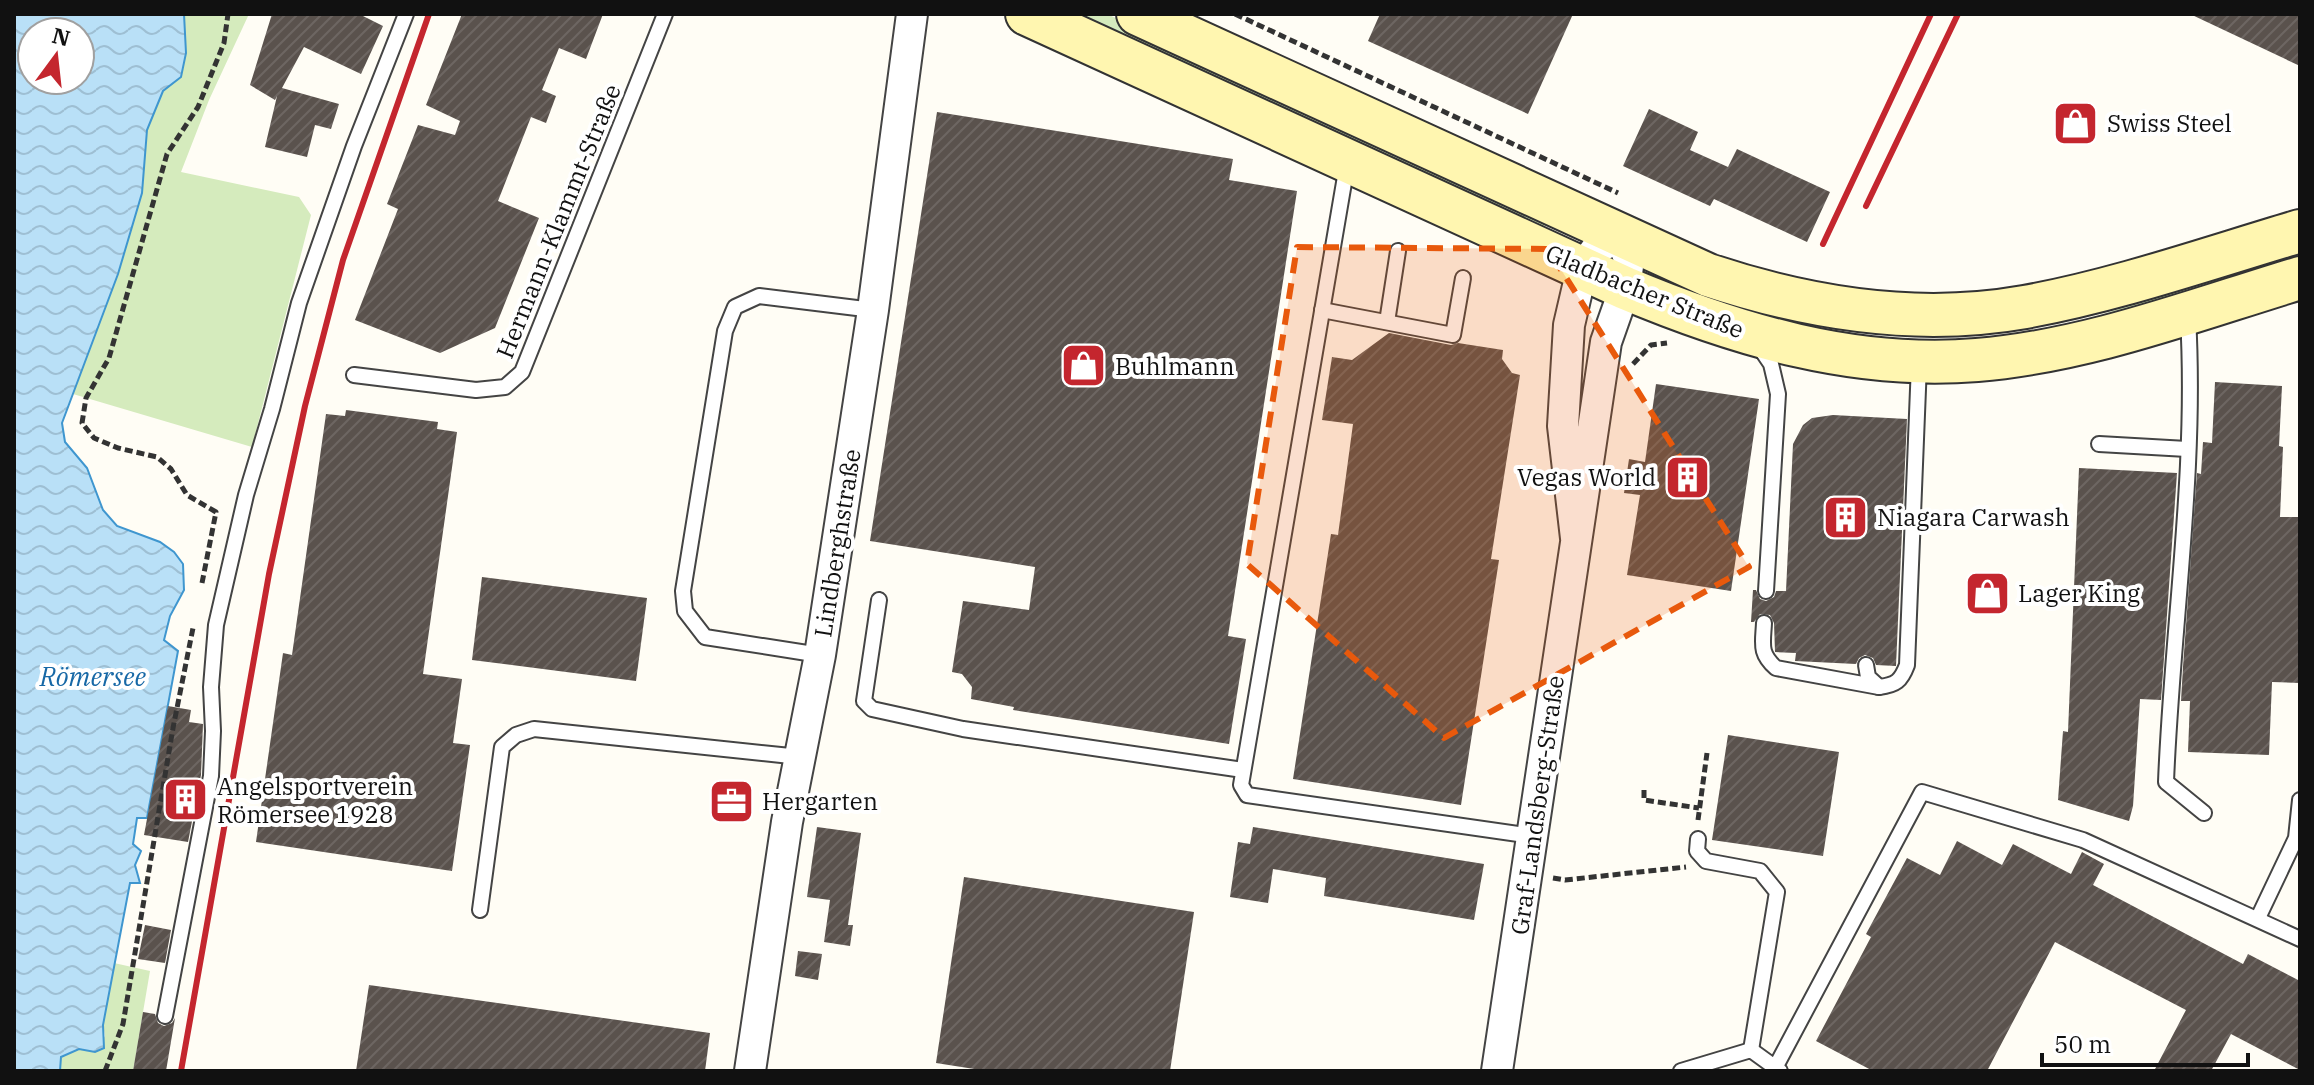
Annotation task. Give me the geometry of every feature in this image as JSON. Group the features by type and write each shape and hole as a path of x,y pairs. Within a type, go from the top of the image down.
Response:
{"main road":[{"name":"Gladbacher Straße","path":"1027,14 1625,288 1689,315 1751,335 1807,348 1861,357 1919,361 1976,360 2041,351 2103,338 2300,278"},
{"name":"Gladbacher Straße","path":"1138,14 1708,275 1785,298 1856,311 1936,315 2024,307 2111,287 2300,231"}],"street":[{"name":"Lindberghstraße","path":"750,1071 787,822 820,655 873,310 912,14"},
{"path":"1582,269 1597,248 1621,236"},
{"name":"Graf-Landsberg-Straße","path":"1497,1071 1606,342 1625,288 1629,259 1621,236"},
{"name":"Graf-Landsberg-Straße","path":"1576,538 1563,426 1569,325 1582,269"}],"lane":[{"path":"165,1016 211,776 211,687 216,625 246,495 299,303 354,146 406,14"},
{"name":"Hermann-Klammt-Straße","path":"354,375 476,390 505,387 522,372 665,14"},
{"path":"1348,160 1241,785 1247,795 1532,836"},
{"path":"1387,322 1398,251"},
{"path":"1322,310 1453,335 1463,278"},
{"path":"820,655 705,637 685,611 683,591 725,331 735,307 759,296 873,310"},
{"path":"2187,313 2191,379 2166,782 2204,813"},
{"path":"1751,335 1771,364 1778,394 1766,591"},
{"path":"1764,623 1763,649 1766,659 1776,668 1879,687 1894,686 1903,677 1907,665 1919,361"},
{"path":"2099,444 2187,449"},
{"path":"879,600 864,701 872,709 963,729 1243,770"},
{"path":"1795,672 1807,662"},
{"path":"1866,665 1868,677 1879,687"},
{"path":"480,910 502,747 516,735 534,729 800,757"},
{"path":"1751,1050 1778,1070 1922,792 2083,840 2300,939"},
{"path":"2258,918 2296,838 2300,800"},
{"path":"1698,839 1697,851 1706,861 1760,871 1777,892 1751,1050"},
{"path":"1681,1071 1751,1050"}],"path":[{"path":"201,589 216,512 187,495 171,469 157,457 94,438 82,423 86,398 109,358 167,154 198,107 224,43 228,14"},
{"path":"1235,14 1621,194"},
{"path":"105,1071 123,1024 194,620"},
{"path":"1698,839 1707,753"},
{"path":"1644,790 1644,800 1699,808"},
{"path":"1565,880 1698,866 1706,861"}],"highlighted area":[{"path":"1297,247 1548,249 1749,567 1444,738 1247,564"}],"green space":[{"path":"184,14 249,14 209,100 181,172 299,197 311,215 252,447 73,394 118,274 142,193 147,130 163,91 181,77 186,53"},
{"path":"1067,14 1107,14 1548,218 1541,233"},
{"path":"2300,247 2300,265 2018,339 1859,343 1751,315 1831,332 1884,339 1937,341 1991,337 2070,324 2131,305 2230,267"},
{"path":"114,963 150,971 133,1071 60,1071 61,1057 79,1049 95,1052 105,1036 103,1025"}],"water":[{"name":"Römersee","path":"14,14 184,14 186,53 181,77 163,91 147,130 142,193 118,274 62,423 65,442 87,468 103,510 117,526 160,542 174,552 183,564 184,590 170,616 164,640 178,651 147,818 137,818 133,844 141,851 135,865 140,883 130,883 103,1025 104,1048 95,1052 79,1049 61,1057 60,1071 14,1071"}],"building":[{"path":"272,14 359,14 383,26 361,74 304,47 282,88 339,104 331,129 315,125 307,157 265,147 277,96 275,100 250,85"},
{"path":"462,14 603,14 586,59 559,48 542,90 556,96 546,123 531,117 498,201 539,218 495,328 440,353 355,320 398,209 387,204 418,125 455,135 460,121 426,105"},
{"path":"1380,14 1573,14 1528,114 1368,41"},
{"path":"2190,14 2300,14 2300,66"},
{"path":"1649,109 1698,132 1690,150 1728,167 1737,149 1830,192 1807,242 1714,199 1710,206 1623,166"},
{"name":"Buhlmann","path":"937,112 1233,159 1229,180 1297,191 1228,636 1246,639 1229,744 1013,710 1014,707 971,699 972,687 962,674 952,672 963,601 1029,610 1035,567 870,541"},
{"path":"1389,333 1451,345 1458,343 1503,350 1502,359 1512,373 1520,375 1491,559 1499,560 1461,805 1293,779 1331,534 1338,535 1353,424 1322,420 1332,357 1352,360"},
{"path":"2215,382 2282,386 2280,517 2300,517 2300,683 2272,682 2269,755 2188,752 2190,701 2181,701 2197,473 2201,474 2203,442 2212,443"},
{"name":"Vegas World","path":"1656,384 1759,399 1731,591 1627,575 1640,495 1624,493 1629,459 1645,462"},
{"path":"346,410 438,422 437,429 457,432 423,674 462,679 453,743 470,745 452,871 256,842 283,653 292,655 326,414 345,416"},
{"name":"Niagara Carwash","path":"1833,415 1907,419 1896,666 1876,665 1873,658 1865,655 1856,664 1795,661 1796,653 1775,652 1774,623 1770,615 1760,614 1751,622 1753,590 1766,601 1774,597 1776,591 1786,591 1793,444 1803,425 1812,418"},
{"path":"2079,468 2177,473 2161,700 2140,699 2133,806 2129,821 2058,800 2063,731 2068,732"},
{"path":"482,577 647,598 636,681 472,660"},
{"path":"168,706 191,710 189,722 203,724 201,775 188,842 144,835"},
{"path":"1728,735 1839,752 1823,856 1712,840"},
{"path":"817,827 861,833 848,925 853,925 850,946 824,942 830,900 807,897"},
{"path":"1253,827 1484,864 1474,920 1324,896 1326,878 1273,869 1268,903 1230,897 1238,842 1250,844"},
{"path":"1957,841 2002,865 2013,844 2071,874 2082,852 2104,864 2093,885 2243,964 2248,954 2300,981 2300,1070 2231,1034 2211,1071 2154,1071 2186,1010 2055,942 1987,1071 1873,1071 1816,1041 1871,937 1866,934 1907,858 1940,875"},
{"path":"964,877 1194,912 1170,1071 987,1071 936,1063"},
{"path":"145,925 171,930 165,963 138,959"},
{"path":"798,951 822,954 818,980 795,976"},
{"path":"369,985 710,1033 705,1071 356,1071"},
{"path":"143,1012 155,1014 158,1023 164,1026 175,1018 166,1071 133,1071"}],"railway":[{"path":"181,1071 269,574 305,406 343,260 429,14"},
{"path":"1823,244 1931,14"},
{"path":"1866,206 1958,14"}],"place":[{"name":"Swiss Steel","path":"2076,123"},
{"name":"Buhlmann","path":"1084,366"},
{"name":"Vegas World","path":"1687,477"},
{"name":"Niagara Carwash","path":"1846,517"},
{"name":"Lager King","path":"1987,593"},
{"name":"Angelsportverein Römersee 1928","path":"186,800"},
{"name":"Hergarten","path":"731,801"}]}
